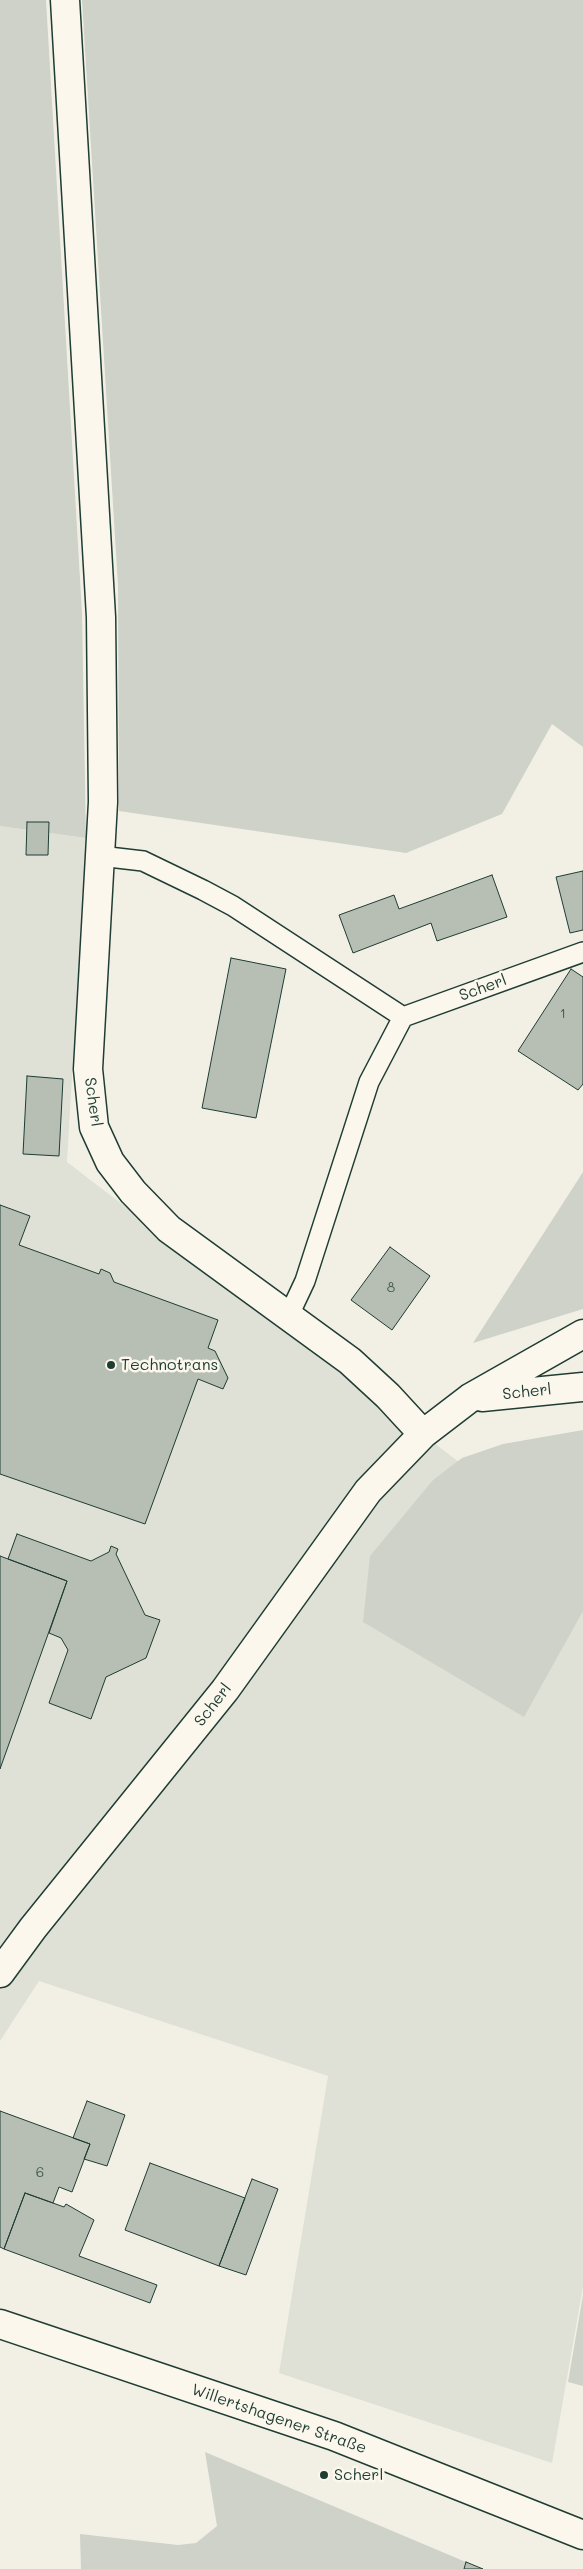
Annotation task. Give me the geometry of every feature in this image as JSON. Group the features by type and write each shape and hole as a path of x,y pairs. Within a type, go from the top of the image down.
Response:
{"street":[{"name":"Scherl","path":"65,0 101,617 103,802 88,1069 94,1127 110,1162 133,1192 169,1229 350,1361 388,1396 423,1434"},
{"name":"Scherl","path":"0,1973 33,1928 226,1690 368,1491 423,1434 470,1398 583,1334"},
{"name":"Scherl","path":"470,1398 583,1387"},
{"name":"Willertshagener Straße","path":"0,2324 334,2436 573,2531"}],"lane":[{"path":"100,856 143,861 203,890 233,906 403,1017 369,1082 305,1280 289,1315"},
{"name":"Scherl","path":"403,1017 583,952"}],"shaded area":[{"path":"0,0 46,0 82,613 86,838 0,826"},
{"path":"82,0 583,0 583,747 552,724 502,814 406,853 119,811 118,586"},
{"path":"0,826 86,838 67,1162 583,1557 583,2287 552,2463 279,2373 328,2076 39,1981 0,2041"},
{"path":"583,1172 583,1309 473,1343"},
{"path":"583,1430 583,1611 524,1717 363,1622 370,1556 433,1480 462,1458 503,1444"},
{"path":"583,2295 583,2386 568,2382"},
{"path":"205,2452 466,2562 464,2569 81,2569 80,2534 178,2545 196,2543 217,2526"}],"building":[{"path":"27,822 49,822 48,855 26,855"},
{"path":"583,871 583,930 570,933 556,877"},
{"path":"492,875 507,917 437,941 431,923 353,953 339,915 394,895 399,909"},
{"path":"231,958 286,969 256,1118 202,1108"},
{"path":"571,969 583,977 583,1084 578,1090 518,1051"},
{"path":"27,1076 63,1079 59,1156 23,1154"},
{"name":"Technotrans","path":"0,1205 30,1216 19,1245 99,1274 101,1269 110,1273 114,1282 218,1320 208,1348 215,1351 228,1378 223,1389 198,1379 145,1524 0,1474"},
{"path":"390,1247 430,1276 392,1330 351,1300"},
{"path":"17,1534 91,1561 109,1552 111,1546 118,1549 116,1554 145,1615 160,1620 146,1658 106,1677 91,1719 49,1703 68,1650 61,1638 49,1633 67,1581 8,1559"},
{"path":"0,1556 67,1581 0,1769"},
{"path":"87,2101 125,2115 107,2166 84,2159 90,2144 73,2138"},
{"path":"0,2111 90,2144 72,2192 59,2187 53,2203 25,2193 4,2249 0,2247"},
{"path":"150,2163 245,2198 219,2266 125,2230"},
{"path":"252,2179 278,2189 246,2275 219,2266"},
{"path":"25,2193 64,2207 66,2204 94,2220 79,2256 157,2285 150,2303 4,2249"},
{"path":"466,2562 483,2569 464,2569"}],"place":[{"name":"Technotrans","path":"111,1365"},
{"name":"Scherl","path":"324,2475"}]}
